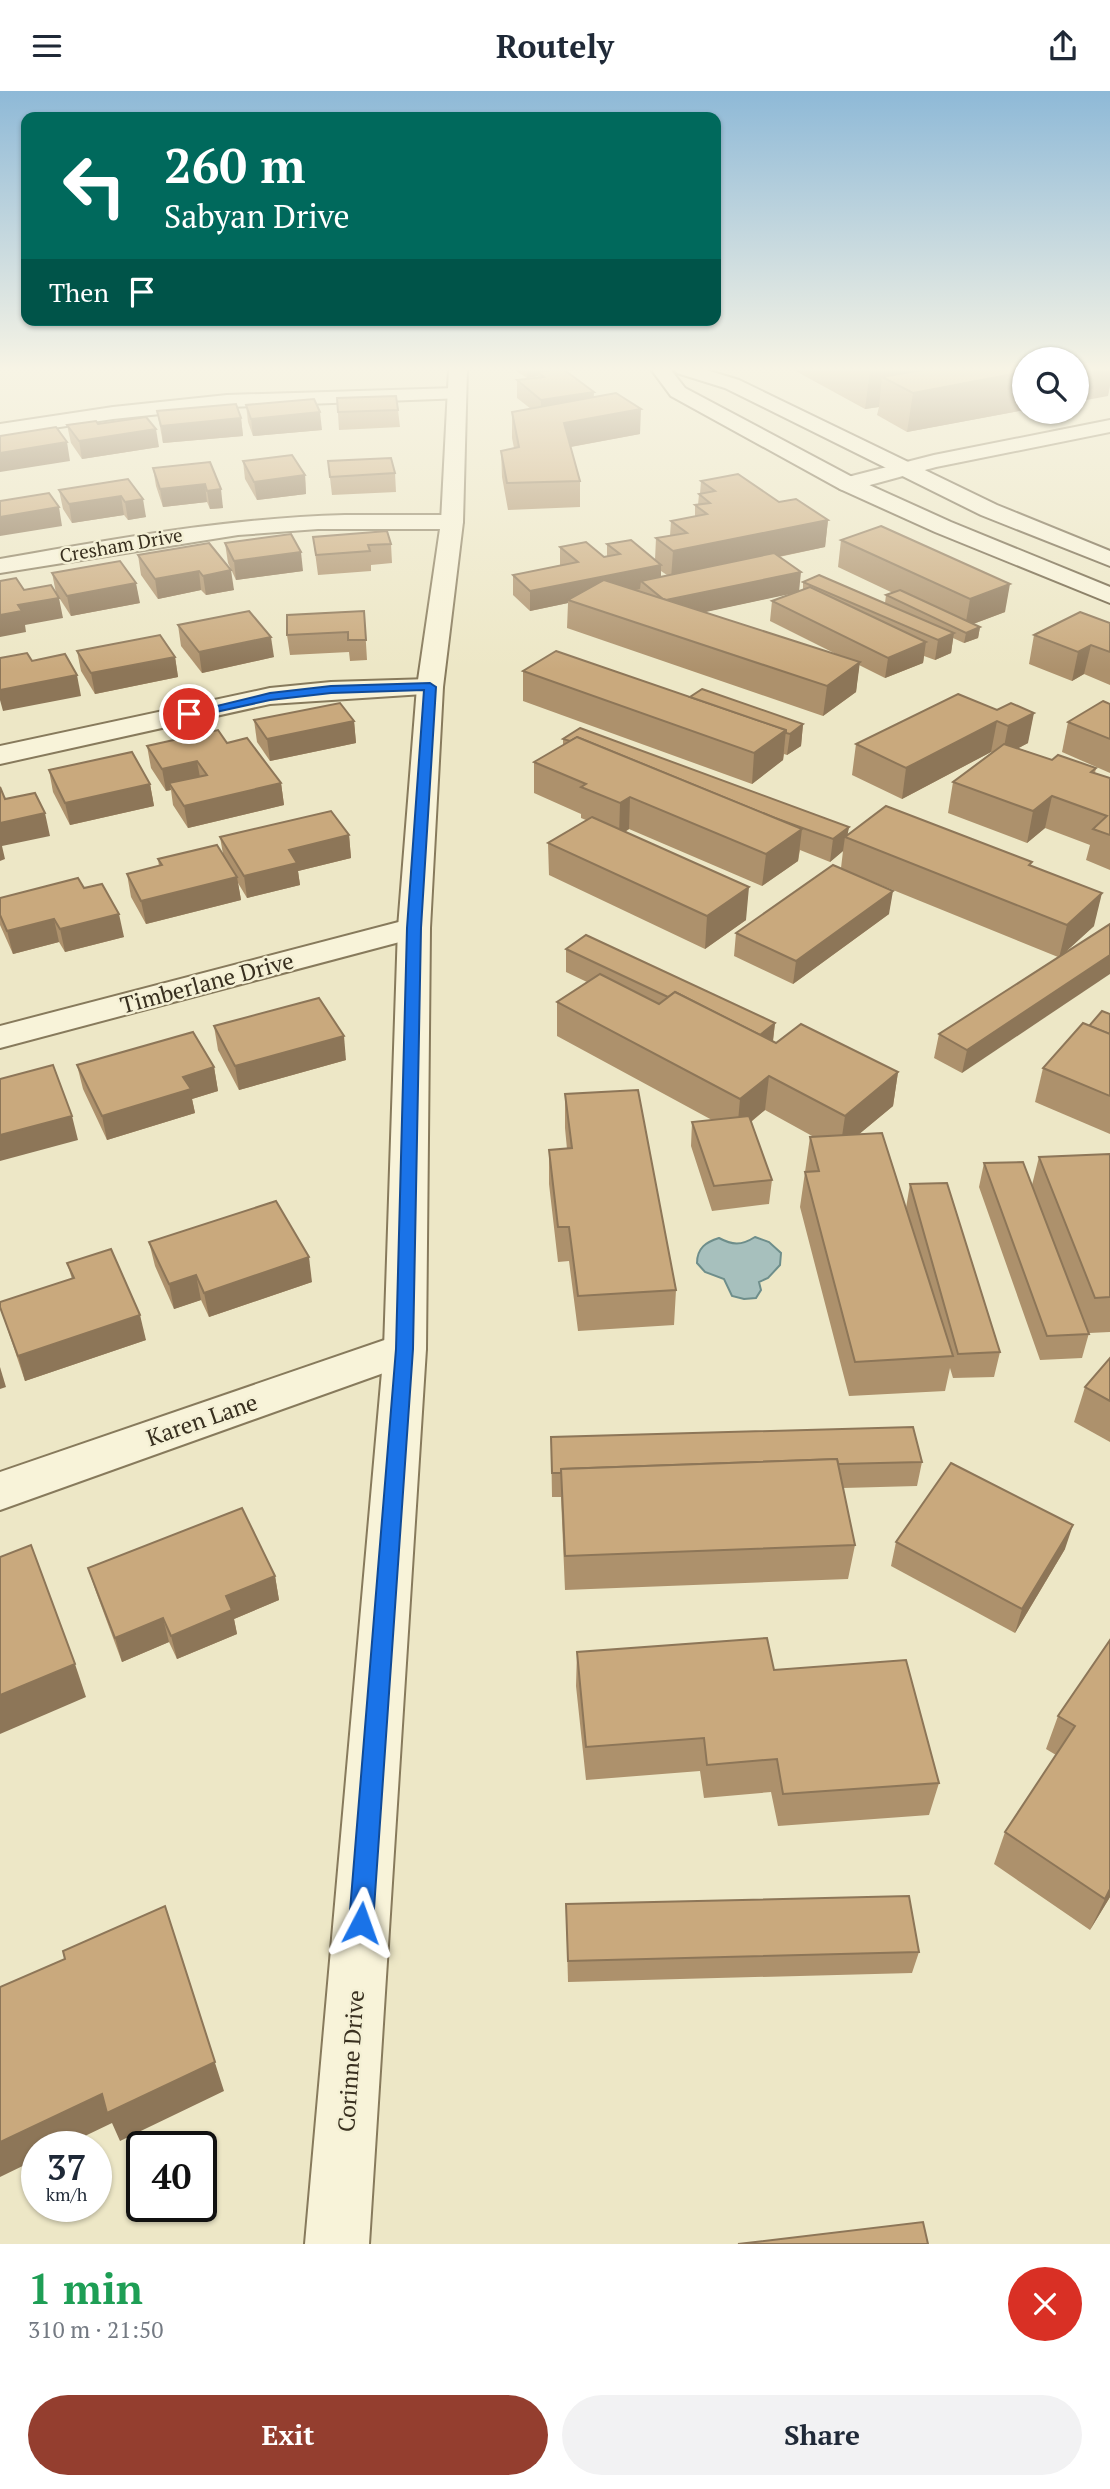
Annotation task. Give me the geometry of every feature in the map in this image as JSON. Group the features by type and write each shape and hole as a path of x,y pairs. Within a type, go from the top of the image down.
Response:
{"street":[{"name":"Corinne Drive","path":"326,2238 405,1349 414,928 430,687 452,522 454,469"},
{"path":"821,469 943,527 1110,596"},
{"path":"848,484 902,469"},
{"path":"905,469 989,510 1110,559"},
{"name":"Cresham Drive","path":"0,566 164,537 240,528 354,520 452,522"},
{"path":"0,755 270,697 331,690 430,687"},
{"name":"Timberlane Drive","path":"0,1037 414,928"},
{"name":"Karen Lane","path":"0,1491 405,1349"}],"water":[{"path":"755,1237 769,1242 781,1253 780,1265 768,1278 759,1282 761,1290 756,1298 732,1296 724,1279 705,1272 697,1263 703,1246 710,1241 719,1238 741,1243"}],"building":[{"path":"153,469 213,469 221,489 207,491 205,484 160,489"},
{"path":"247,469 301,469 305,475 254,482"},
{"path":"329,469 394,469 395,473 330,477"},
{"path":"504,469 577,469 580,481 507,483"},
{"path":"738,474 779,502 796,499 828,520 673,551 656,538 687,533 671,521 707,514 695,505 710,503 699,494 715,491 701,481"},
{"path":"128,479 143,499 125,502 121,496 69,504 59,490"},
{"path":"49,493 59,507 0,517 0,501"},
{"path":"881,526 1010,584 970,599 841,540"},
{"path":"387,531 391,544 368,545 370,551 316,555 313,537"},
{"path":"291,534 301,552 234,561 225,543"},
{"path":"631,540 661,565 530,591 513,575 578,562 560,547 586,542 604,557 620,554 607,544"},
{"path":"209,543 231,570 203,576 199,571 155,579 138,555"},
{"path":"774,553 801,572 666,600 641,581"},
{"path":"120,561 136,583 67,596 52,573"},
{"path":"819,575 954,633 938,640 803,582"},
{"path":"16,578 24,590 51,585 59,598 18,605 22,611 0,615 0,581"},
{"path":"604,580 860,662 827,686 568,600"},
{"path":"810,587 926,642 888,658 772,601"},
{"path":"900,590 980,627 966,633 886,595"},
{"path":"249,611 271,637 199,652 178,625"},
{"path":"364,611 366,640 348,640 348,632 287,635 287,615"},
{"path":"1080,612 1110,623 1110,652 1091,645 1078,652 1034,635"},
{"path":"160,635 175,657 91,673 77,651"},
{"path":"556,651 786,730 754,753 523,671"},
{"path":"27,653 32,661 65,654 77,675 0,690 0,658"},
{"path":"702,689 803,724 790,734 786,733 786,730 690,697"},
{"path":"958,694 997,710 1011,703 1034,713 1008,726 997,721 906,768 856,744"},
{"path":"1103,701 1110,704 1110,739 1068,722"},
{"path":"340,703 354,721 267,739 254,720"},
{"path":"580,728 849,827 833,839 577,737 570,741 563,739"},
{"path":"218,730 227,743 247,738 281,783 184,806 169,783 207,775 197,761 162,769 147,746"},
{"path":"577,737 802,829 766,854 630,797 620,803 581,787 586,784 534,762"},
{"path":"1004,744 1052,760 1058,755 1096,768 1091,772 1110,778 1110,835 1093,829 1107,816 1052,796 1033,811 953,782"},
{"path":"132,752 150,784 65,803 49,770"},
{"path":"0,787 5,799 35,793 45,813 0,823"},
{"path":"886,806 1032,862 1029,865 1102,893 1067,925 845,837"},
{"path":"331,811 349,835 289,850 297,863 244,876 220,837"},
{"path":"592,817 749,887 707,916 548,843"},
{"path":"217,845 237,877 141,901 127,874 162,865 158,859"},
{"path":"833,865 893,891 796,961 736,933"},
{"path":"78,878 84,888 102,884 119,914 60,929 54,919 7,931 0,915 0,898"},
{"path":"1110,924 1110,955 967,1050 939,1034"},
{"path":"586,935 775,1023 760,1035 675,992 668,997 566,949"},
{"path":"600,974 659,1004 675,992 776,1043 801,1024 898,1072 845,1116 769,1076 740,1099 557,1002"},
{"path":"319,998 344,1036 235,1066 214,1026"},
{"path":"1102,1011 1110,1014 1110,1034 1089,1026"},
{"path":"1083,1023 1110,1034 1110,1096 1043,1068"},
{"path":"193,1032 214,1067 183,1077 191,1089 102,1116 77,1065"},
{"path":"53,1065 72,1116 0,1135 0,1079"},
{"path":"638,1090 676,1290 578,1296 569,1227 558,1227 549,1150 572,1148 565,1094"},
{"path":"749,1116 772,1180 714,1186 692,1122"},
{"path":"882,1133 953,1356 855,1362 805,1172 819,1171 810,1137"},
{"path":"1110,1154 1110,1297 1095,1298 1039,1157"},
{"path":"1023,1162 1089,1334 1047,1336 984,1163"},
{"path":"947,1183 1000,1352 958,1354 910,1184"},
{"path":"276,1201 309,1257 204,1293 196,1275 169,1284 149,1242"},
{"path":"111,1249 140,1315 18,1356 0,1302 74,1278 67,1263"},
{"path":"1110,1358 1110,1401 1085,1387"},
{"path":"913,1427 922,1462 838,1464 837,1459 561,1469 561,1473 552,1473 551,1437"},
{"path":"837,1459 855,1545 565,1556 561,1469"},
{"path":"951,1463 1073,1525 1022,1609 896,1542"},
{"path":"242,1508 275,1576 226,1596 232,1610 171,1636 163,1618 115,1638 88,1568"},
{"path":"31,1545 75,1664 0,1695 0,1557"},
{"path":"767,1638 774,1670 906,1660 939,1783 783,1794 777,1759 707,1765 704,1738 586,1747 577,1652"},
{"path":"1110,1640 1110,1889 1105,1899 1005,1832 1075,1726 1058,1716"},
{"path":"909,1896 919,1952 568,1961 566,1904"},
{"path":"165,1906 215,2062 107,2113 102,2094 0,2142 0,1987 65,1959 63,1951"},
{"path":"923,2222 928,2244 738,2244"}],"route":[{"path":"189,714 270,697 331,690 430,687 414,928 405,1349 361,1923"}]}
